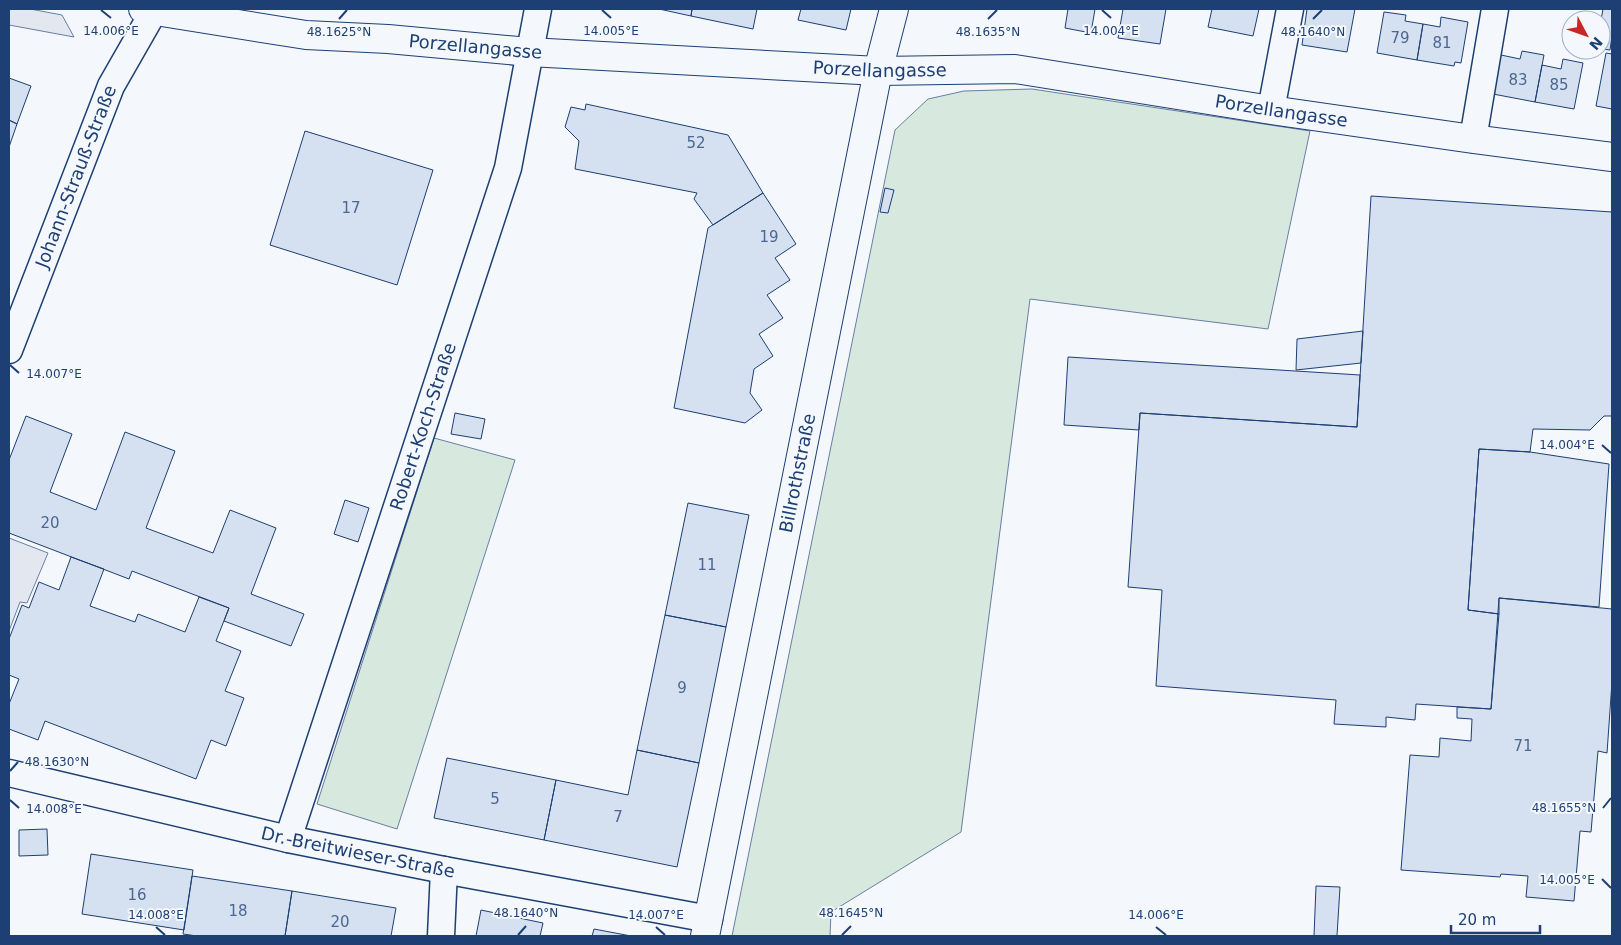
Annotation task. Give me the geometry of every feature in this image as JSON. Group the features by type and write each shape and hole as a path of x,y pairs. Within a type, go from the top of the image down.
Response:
{"street":[{"name":"Porzellangasse","path":"151,9 306,35 388,39 529,52 878,71 1015,69 1271,110 1612,157"},
{"name":"Johann-Strauß-Straße","path":"9,350 111,86 151,9"},
{"name":"Robert-Koch-Straße","path":"288,839 508,168 538,9"},
{"name":"Billrothstraße","path":"707,927 878,71 894,9"},
{"path":"1271,110 1290,9"},
{"path":"1473,139 1495,9"},
{"name":"Dr.-Breitwieser-Straße","path":"9,773 288,839 444,870 707,927"},
{"path":"441,936 444,870"}],"shaded area":[{"path":"9,9 30,9 62,15 74,37 9,25"},
{"path":"1032,89 1310,131 1268,329 1030,299 961,832 831,912 830,936 732,936 895,130 928,99 964,91"},
{"path":"434,438 515,460 397,829 317,804"},
{"path":"9,538 48,553 27,603 20,602 9,631"}],"building":[{"path":"659,9 692,9 691,16"},
{"path":"692,9 757,9 753,29 691,16"},
{"path":"801,9 851,9 846,30 798,20"},
{"path":"1068,9 1095,9 1091,33 1065,28"},
{"path":"1123,9 1166,9 1160,44 1118,38"},
{"path":"1212,9 1259,9 1253,36 1208,27"},
{"path":"1307,9 1355,9 1347,52 1302,45"},
{"path":"1612,9 1611,43 1611,10 1603,10"},
{"path":"1384,12 1406,15 1405,21 1423,24 1417,60 1377,53"},
{"path":"1441,17 1468,22 1461,63 1455,62 1454,66 1417,60 1423,24 1440,27"},
{"path":"1522,51 1544,55 1535,102 1493,94 1501,55 1520,59"},
{"path":"1612,54 1612,109 1596,106 1605,60 1611,60"},
{"path":"1563,60 1583,63 1574,109 1535,102 1542,65 1561,69"},
{"path":"9,78 31,86 17,124 9,120"},
{"path":"586,104 728,135 763,193 713,225 694,199 697,193 575,169 579,141 565,127 571,107 585,110"},
{"path":"9,120 17,124 9,147"},
{"path":"305,131 433,170 397,285 270,245"},
{"path":"885,188 894,190 888,213 880,212"},
{"path":"763,193 796,244 775,258 790,280 767,295 783,318 759,334 773,356 754,369 750,393 762,410 745,423 674,408 708,228"},
{"path":"1371,196 1612,212 1612,416 1604,416 1590,430 1533,429 1530,452 1479,449 1468,610 1499,614 1491,709 1416,704 1415,720 1386,717 1386,727 1334,724 1336,700 1156,686 1162,590 1128,587 1140,413 1357,427"},
{"path":"1363,331 1361,363 1296,370 1297,339"},
{"path":"1068,357 1360,375 1357,427 1140,413 1139,430 1064,425"},
{"path":"455,413 485,419 481,439 451,434"},
{"path":"26,416 72,434 50,492 96,510 125,432 175,451 146,528 213,553 230,510 276,528 251,594 304,614 291,646 224,621 229,608 132,571 129,579 9,533 9,460"},
{"path":"1479,449 1530,452 1609,464 1599,607 1499,598 1499,614 1468,610"},
{"path":"345,500 369,508 358,542 334,534"},
{"path":"688,503 749,515 726,627 665,615"},
{"path":"71,557 104,569 90,606 135,622 138,614 185,632 199,597 229,608 216,641 241,651 225,691 244,698 226,746 211,740 196,779 45,721 38,740 9,729 9,704 19,679 9,675 9,639 22,605 29,608 39,582 59,590"},
{"path":"1499,598 1612,609 1612,682 1607,753 1598,751 1591,832 1580,831 1574,901 1526,897 1528,876 1501,874 1500,877 1401,870 1410,755 1439,757 1440,738 1471,741 1472,719 1457,718 1457,707 1491,709"},
{"path":"665,615 726,627 699,763 637,750"},
{"path":"637,750 699,763 677,867 544,840 556,780 628,795"},
{"path":"447,758 556,780 544,840 434,818"},
{"path":"47,829 48,855 19,856 19,830"},
{"path":"91,854 193,870 184,930 82,914"},
{"path":"192,876 292,891 285,936 197,936 183,934"},
{"path":"1316,886 1340,887 1337,936 1314,936"},
{"path":"292,891 396,908 391,936 285,936"},
{"path":"481,910 543,923 540,936 476,936"},
{"path":"594,929 631,936 592,936"}]}
